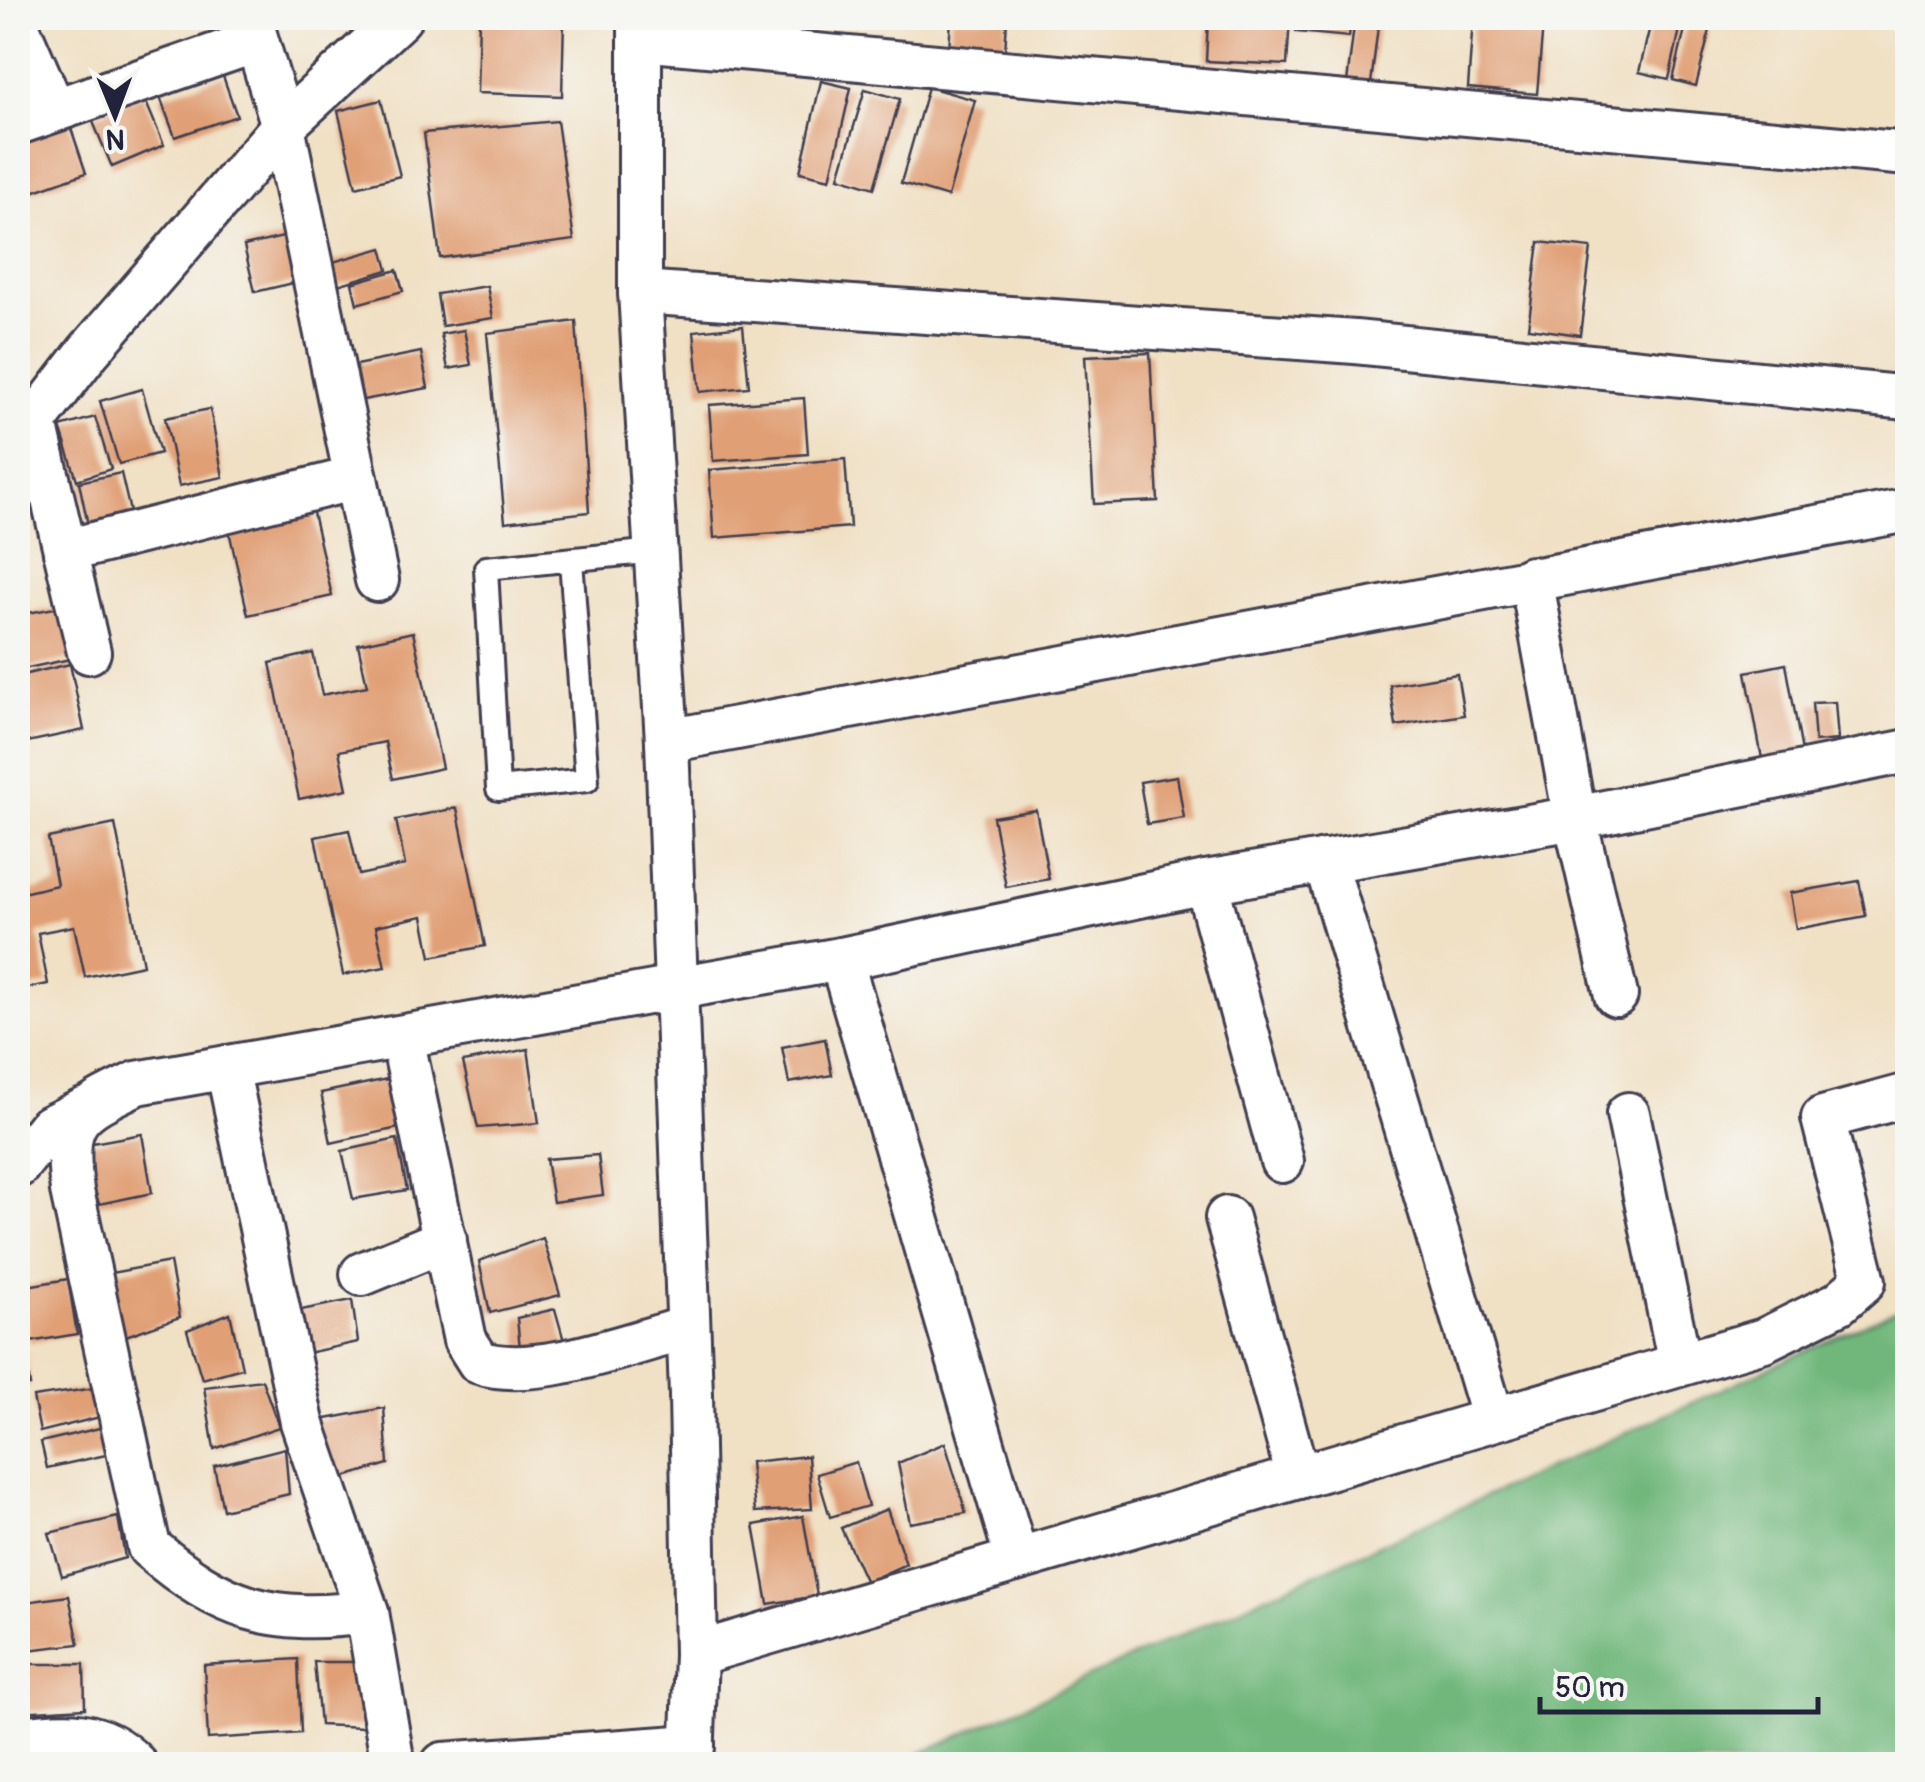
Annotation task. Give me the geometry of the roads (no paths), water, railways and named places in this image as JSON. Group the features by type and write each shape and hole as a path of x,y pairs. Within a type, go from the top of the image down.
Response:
{"street":[{"path":"89,652 66,551 26,433 88,352 282,126 400,18"},
{"path":"18,28 36,117 253,29 282,126 377,580"},
{"path":"443,1764 692,1755 696,1654 688,1328 667,741 640,292 640,28 1908,154"},
{"path":"640,292 1355,342 1908,398"},
{"path":"66,551 356,478"},
{"path":"667,741 1908,510"},
{"path":"1531,578 1575,818 1616,995"},
{"path":"18,1166 49,1127 137,1083 676,990 1206,882 1575,818 1908,752"},
{"path":"1325,861 1493,1419"},
{"path":"1206,882 1282,1161"},
{"path":"841,959 1016,1557"},
{"path":"402,1037 465,1340 479,1362 502,1370 541,1365 688,1328"},
{"path":"227,1067 302,1422 367,1612 393,1764"},
{"path":"696,1654 1680,1364 1804,1323 1864,1281 1822,1118 1908,1095"},
{"path":"95,1105 78,1119 67,1143 72,1191 149,1548 190,1582 256,1612 310,1620 367,1612"},
{"path":"1628,1114 1680,1364"},
{"path":"1227,1218 1298,1477"},
{"path":"362,1274 445,1240"},
{"path":"18,1739 89,1735 115,1744 135,1764"}],"lane":[{"path":"571,560 587,780 498,789 486,568 656,551"}]}
